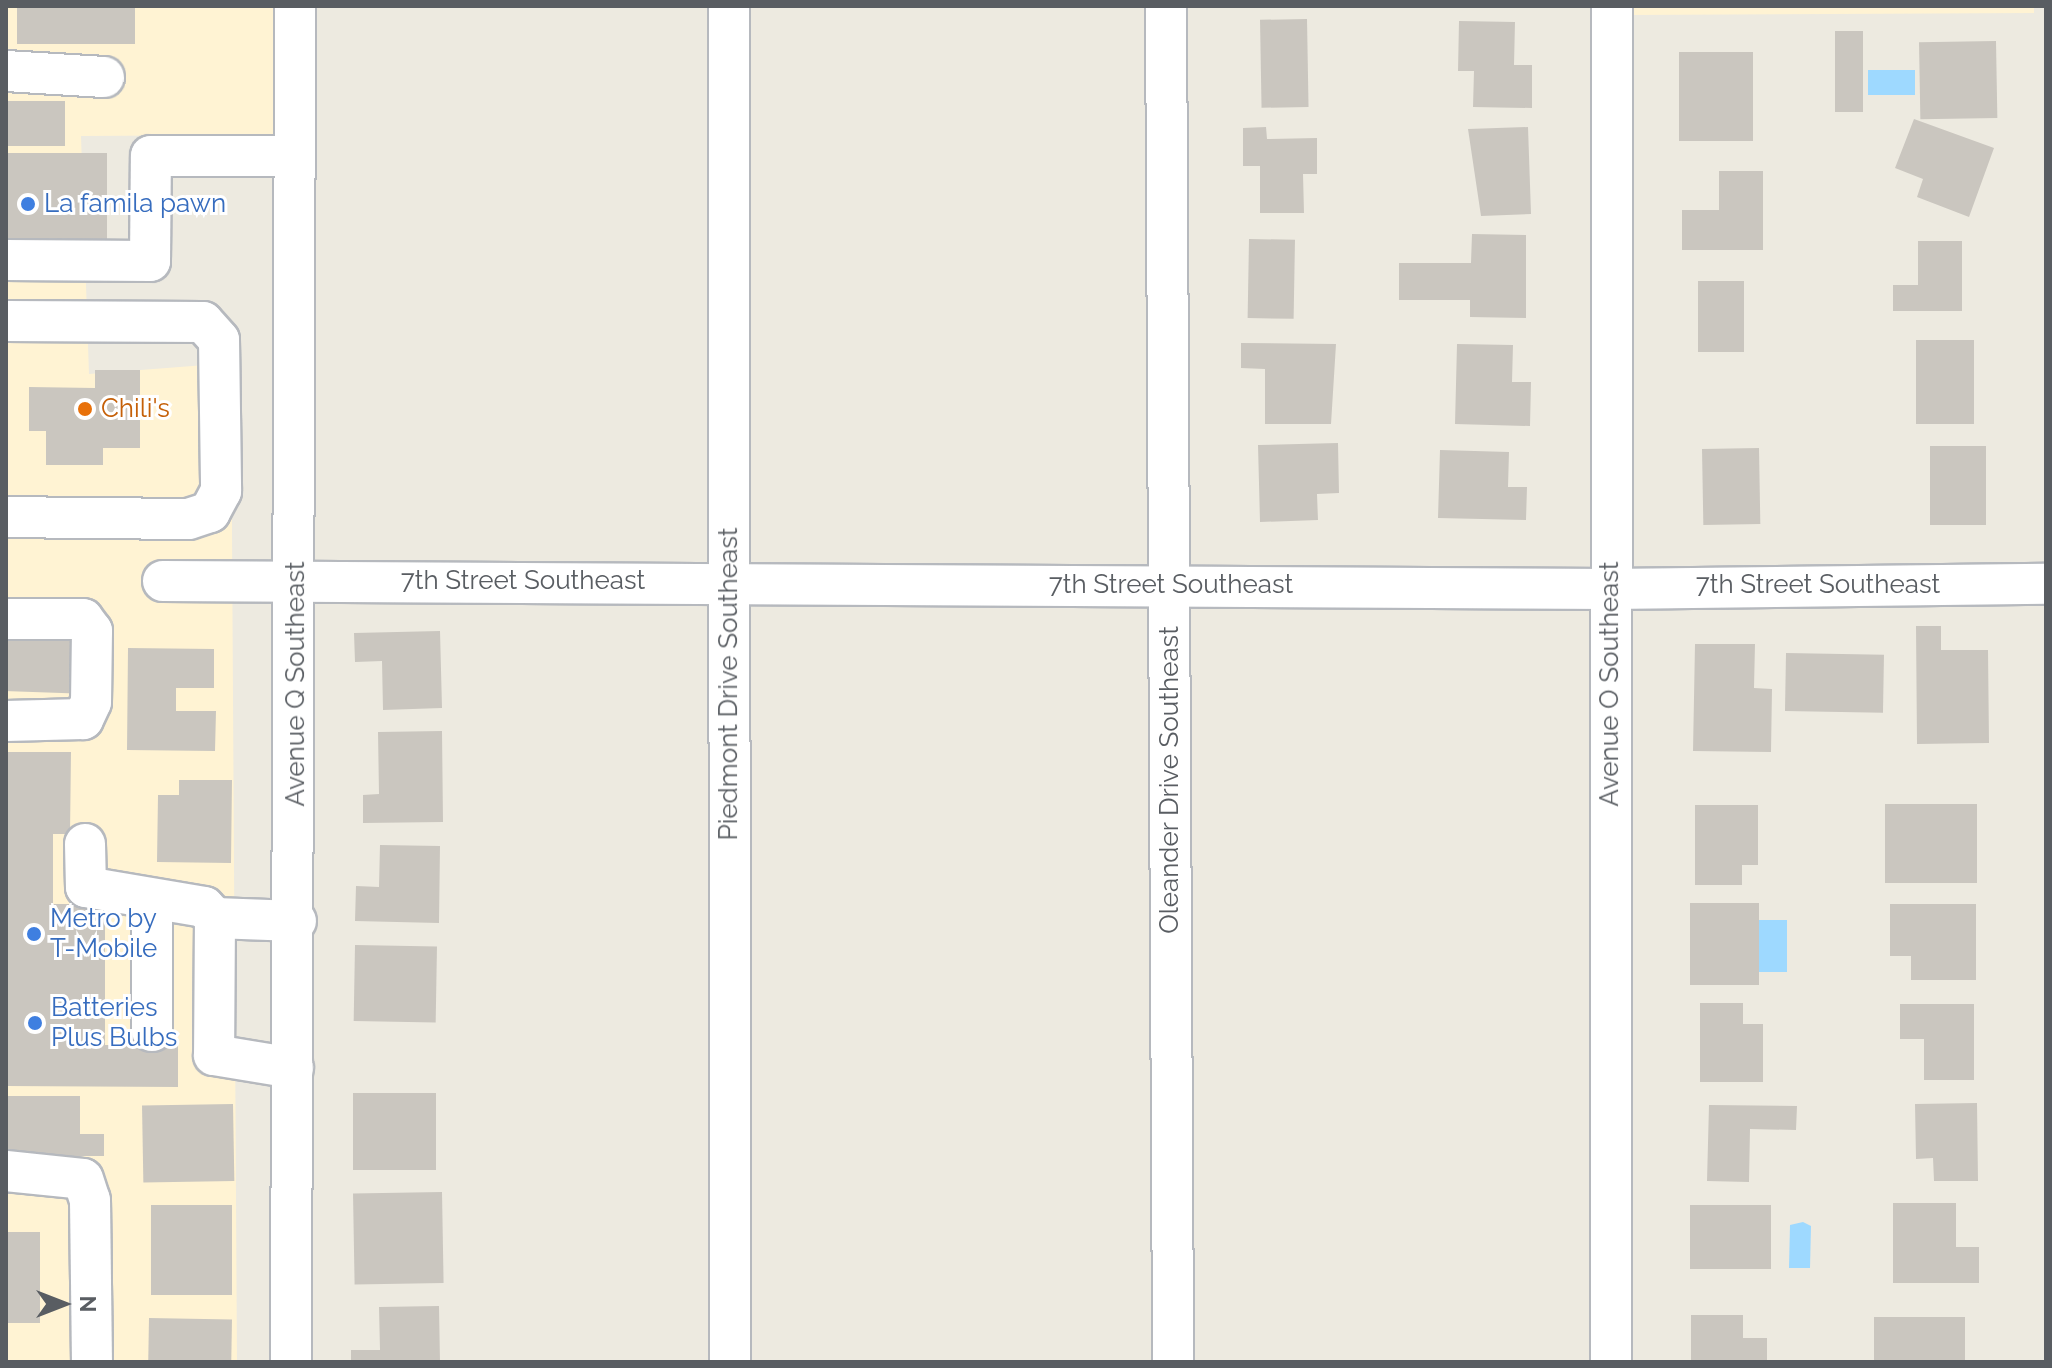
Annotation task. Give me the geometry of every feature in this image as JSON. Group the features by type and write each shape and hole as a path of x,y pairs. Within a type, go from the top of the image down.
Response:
{"street":[{"name":"Avenue Q Southeast","path":"291,1362 296,921 295,6"},
{"name":"Piedmont Drive Southeast","path":"729,6 730,1362"},
{"name":"Oleander Drive Southeast","path":"1166,6 1173,1362"},
{"name":"Avenue O Southeast","path":"1611,1362 1609,589 1612,6"},
{"path":"6,71 104,77"},
{"path":"6,260 150,261 151,156 295,156"},
{"path":"6,321 203,322 219,340 221,491 210,512 188,519 6,517"},
{"name":"7th Street Southeast","path":"163,581 1609,589 2046,584"},
{"path":"6,619 83,619 92,631 91,702 83,719 6,721"},
{"path":"85,844 86,887 152,901 204,907 215,918 296,921"},
{"path":"152,901 152,1031"},
{"path":"215,918 214,1055 293,1068"},
{"path":"6,1171 83,1179 90,1200 92,1362"}],"shaded area":[{"path":"6,6 278,6 278,135 81,136 89,374 231,363 237,1362 6,1362"},
{"path":"1628,6 2034,6 2034,13 1628,15"}],"water":[{"path":"1868,70 1915,70 1915,95 1868,95"},
{"path":"1759,920 1787,920 1787,972 1759,972"},
{"path":"1803,1222 1811,1226 1810,1268 1789,1268 1790,1225"}],"building":[{"path":"17,6 135,6 135,44 17,44"},
{"path":"1307,19 1309,107 1262,108 1260,20"},
{"path":"1459,21 1515,22 1514,65 1532,65 1532,108 1473,107 1474,71 1458,71"},
{"path":"1835,31 1863,31 1863,112 1835,112"},
{"path":"1996,41 1997,118 1920,119 1919,42"},
{"path":"1679,52 1753,52 1753,141 1679,141"},
{"path":"6,101 65,101 65,146 6,146"},
{"path":"1914,119 1994,148 1969,217 1917,197 1923,179 1895,168"},
{"path":"1266,127 1267,139 1317,138 1317,174 1303,174 1304,213 1260,213 1260,166 1243,166 1243,128"},
{"path":"1528,127 1531,214 1481,216 1468,129"},
{"path":"6,153 107,153 107,242 6,242"},
{"path":"1719,171 1763,171 1763,250 1682,250 1682,210 1719,210"},
{"path":"1472,234 1526,235 1526,318 1470,317 1470,300 1399,300 1399,263 1471,263"},
{"path":"1249,239 1295,240 1294,319 1248,318"},
{"path":"1918,241 1962,241 1962,311 1893,311 1893,285 1918,285"},
{"path":"1698,281 1744,281 1744,352 1698,352"},
{"path":"1916,340 1974,340 1974,424 1916,424"},
{"path":"1241,343 1336,344 1331,424 1265,424 1265,369 1241,368"},
{"path":"1457,344 1513,345 1512,382 1531,382 1530,426 1455,424"},
{"name":"Chili's","path":"95,370 140,370 140,448 103,448 103,465 46,465 46,431 29,431 29,387 95,388"},
{"path":"1338,443 1339,493 1317,494 1318,520 1260,522 1258,445"},
{"path":"1930,446 1986,446 1986,525 1930,525"},
{"path":"1759,448 1760,524 1703,525 1702,449"},
{"path":"1440,450 1509,452 1508,487 1527,487 1526,520 1438,518"},
{"path":"1916,626 1941,626 1941,650 1988,650 1989,743 1917,744"},
{"path":"440,631 442,708 383,710 382,661 355,662 354,633"},
{"path":"6,634 78,637 76,693 6,691"},
{"path":"1695,644 1755,644 1754,688 1772,689 1771,752 1693,751"},
{"path":"128,648 214,649 214,688 176,688 176,711 216,711 215,751 127,750"},
{"path":"1786,653 1884,655 1883,713 1785,711"},
{"path":"442,731 443,822 363,823 363,795 379,794 378,732"},
{"path":"6,752 71,752 70,834 53,834 53,904 105,904 105,1045 178,1045 178,1087 6,1086"},
{"path":"179,780 232,780 231,863 157,862 158,795 179,795"},
{"path":"1885,804 1977,804 1977,883 1885,883"},
{"path":"1695,805 1758,805 1758,865 1742,865 1742,885 1695,885"},
{"path":"380,845 440,846 439,923 355,921 356,886 379,887"},
{"path":"1690,903 1759,903 1759,985 1690,985"},
{"path":"1890,904 1976,904 1976,980 1911,980 1911,956 1890,956"},
{"path":"355,945 437,946 436,1022 354,1021"},
{"path":"1700,1003 1743,1003 1743,1024 1763,1024 1763,1082 1700,1082"},
{"path":"1900,1004 1974,1004 1974,1080 1924,1080 1924,1039 1900,1039"},
{"path":"353,1093 436,1093 436,1170 353,1170"},
{"path":"6,1096 80,1096 80,1134 104,1134 104,1156 6,1156"},
{"path":"1977,1103 1978,1181 1934,1181 1933,1158 1916,1159 1915,1104"},
{"path":"233,1104 234,1181 143,1183 142,1106"},
{"path":"1709,1105 1797,1106 1796,1130 1750,1129 1749,1182 1707,1181"},
{"path":"442,1192 444,1283 355,1285 353,1194"},
{"path":"1893,1203 1956,1203 1956,1247 1979,1247 1979,1283 1893,1283"},
{"path":"151,1205 232,1205 232,1295 151,1295"},
{"path":"1690,1205 1771,1205 1771,1269 1690,1269"},
{"path":"6,1232 40,1232 40,1323 6,1323"},
{"path":"439,1306 440,1362 351,1362 351,1350 380,1350 379,1307"},
{"path":"1691,1315 1743,1315 1743,1338 1767,1338 1767,1362 1691,1362"},
{"path":"1874,1317 1965,1317 1965,1362 1874,1362"},
{"path":"149,1318 232,1319 231,1362 148,1362"}],"place":[{"name":"La famila pawn","path":"28,204"},
{"name":"Chili's","path":"85,409"},
{"name":"Metro by T-Mobile","path":"34,934"},
{"name":"Batteries Plus Bulbs","path":"35,1023"}]}
